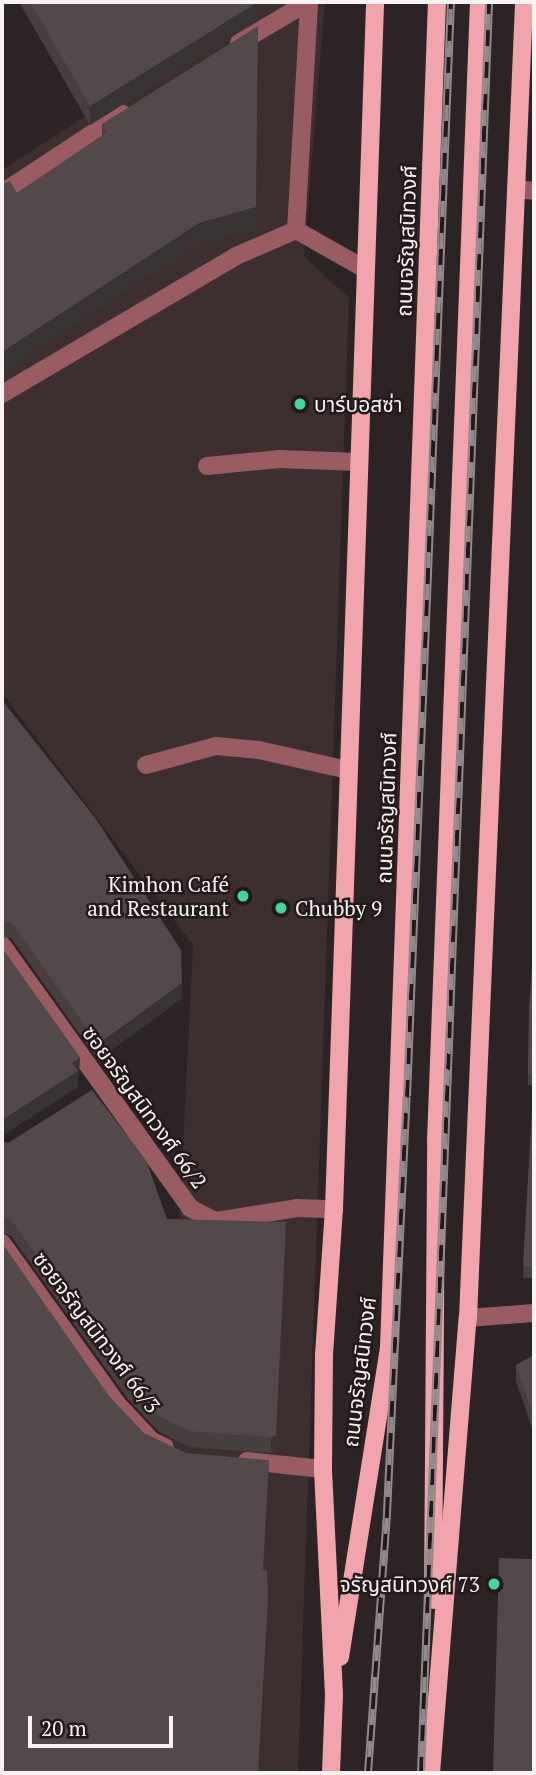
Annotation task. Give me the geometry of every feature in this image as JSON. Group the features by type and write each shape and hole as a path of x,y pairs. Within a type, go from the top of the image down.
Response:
{"main road":[{"name":"ถนนจรัญสนิทวงศ์","path":"331,1773 334,1695 323,1469 324,1355 334,1209 375,2"},
{"name":"ถนนจรัญสนิทวงศ์","path":"334,1695 389,1348 437,2"},
{"path":"434,1697 436,1141 480,2"},
{"path":"430,1773 434,1697 468,1318 525,190 524,2"}],"street":[{"path":"228,50 308,2"},
{"path":"296,230 308,2"},
{"path":"2,192 137,105"},
{"path":"296,230 365,269"},
{"path":"2,394 236,256 296,230"},
{"path":"207,466 280,459 358,462"},
{"path":"146,765 216,746 259,750 348,770"},
{"name":"ซอยจรัญสนิทวงศ์ 66/2","path":"2,945 95,1090 190,1208 216,1221 298,1208 334,1209"},
{"name":"ซอยจรัญสนิทวงศ์ 66/3","path":"2,1243 118,1405 152,1441 187,1458"},
{"path":"468,1318 534,1313"},
{"path":"225,1460 323,1469"}],"shaded area":[{"path":"262,2 325,2 304,256 349,298 298,1773 152,1773 193,945 2,693 2,170"}],"building":[{"path":"30,2 258,2 90,106"},
{"path":"258,26 256,207 199,223 2,352 2,184 10,181 17,193 107,132 102,124"},
{"path":"2,700 96,819 181,950 182,983 98,1044 11,922 2,921"},
{"path":"534,940 534,1074 528,1074 529,1007"},
{"path":"2,948 80,1057 72,1063 78,1071 2,1120"},
{"path":"534,1074 534,1267 523,1266"},
{"path":"92,1090 146,1160 167,1219 286,1222 276,1435 271,1437 190,1431 159,1416 127,1382 11,1220 2,1217 2,1141 8,1143"},
{"path":"2,1243 109,1396 144,1433 186,1453 269,1460 263,1570 267,1570 268,1600 258,1773 2,1773"},
{"path":"534,1355 534,1418 516,1365"},
{"path":"499,1558 534,1559 534,1773 493,1773"}],"railway":[{"path":"368,1773 387,1513 407,1096 451,2"},
{"path":"421,1773 489,2"}],"place":[{"name":"บาร์บอสซ่า","path":"300,404"},
{"name":"Kimhon Café and Restaurant","path":"243,896"},
{"name":"Chubby 9","path":"281,908"},
{"name":"จรัญสนิทวงศ์ 73","path":"494,1584"}]}
